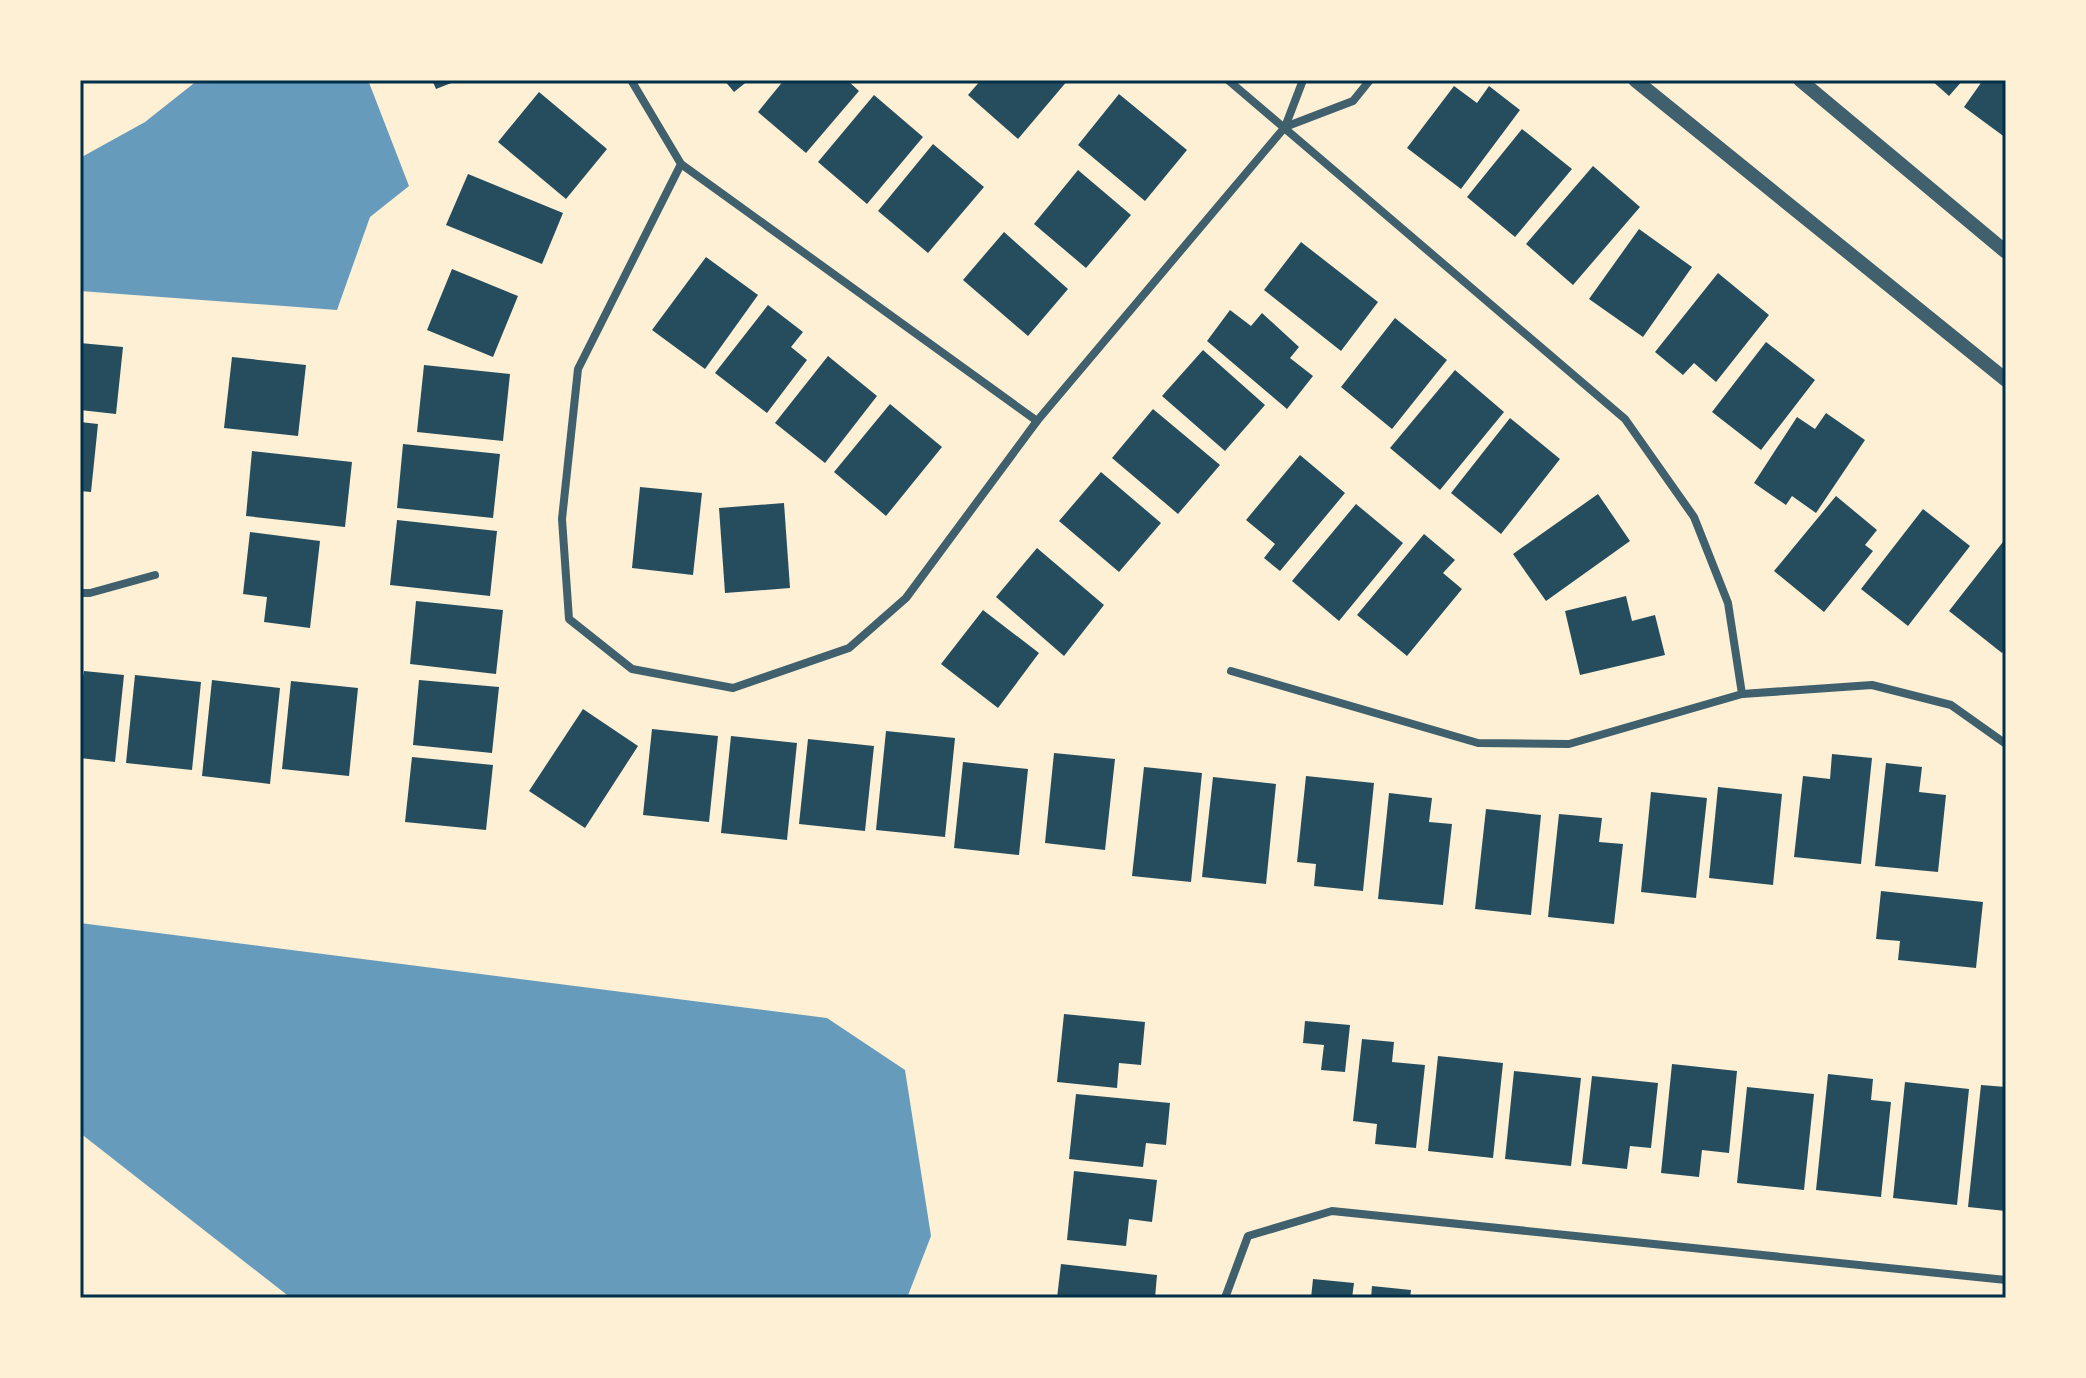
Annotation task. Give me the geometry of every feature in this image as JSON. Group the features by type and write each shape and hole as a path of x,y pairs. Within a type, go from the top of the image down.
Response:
{"street":[{"path":"631,80 681,164 1037,421"},
{"path":"1228,80 1425,252 1625,419 1694,517 1728,603 1742,694"},
{"path":"681,164 578,369 562,519 569,619 632,669 733,688 849,648 906,598 1037,421 1285,127 1303,80"},
{"path":"1285,127 1353,101 1370,80"},
{"path":"1635,80 2006,380"},
{"path":"1800,80 2006,252"},
{"path":"80,593 155,575"},
{"path":"1231,671 1478,743 1569,744 1742,694 1872,685 1951,705 2006,744"},
{"path":"1225,1298 1248,1236 1332,1211 2006,1280"}],"water":[{"path":"198,80 368,80 409,186 370,217 337,310 80,291 80,158 145,122"},
{"path":"80,923 827,1018 905,1070 931,1236 907,1298 291,1298 80,1133"}],"building":[{"path":"432,80 459,80 436,89"},
{"path":"724,80 749,80 734,92"},
{"path":"784,80 847,80 859,91 806,153 758,112"},
{"path":"981,80 1068,80 1018,139 968,95"},
{"path":"1931,80 1963,80 1949,96"},
{"path":"1983,80 2006,80 2006,138 1964,107"},
{"path":"1454,86 1477,103 1489,86 1520,110 1461,189 1407,148"},
{"path":"539,92 607,149 566,199 498,142"},
{"path":"1119,94 1187,150 1145,201 1078,145"},
{"path":"874,95 923,137 867,204 818,162"},
{"path":"1522,129 1572,169 1515,237 1467,197"},
{"path":"933,144 984,187 928,253 878,211"},
{"path":"1593,166 1640,207 1573,285 1526,244"},
{"path":"1078,170 1131,215 1086,268 1034,224"},
{"path":"468,174 563,213 542,264 446,225"},
{"path":"1639,229 1692,267 1643,337 1589,299"},
{"path":"1004,232 1068,289 1028,336 963,280"},
{"path":"1301,242 1378,302 1341,351 1264,290"},
{"path":"706,257 758,295 705,369 652,330"},
{"path":"452,269 518,296 493,357 427,330"},
{"path":"1718,273 1769,315 1716,382 1694,363 1683,375 1655,352"},
{"path":"768,305 803,332 791,347 807,360 767,413 715,373"},
{"path":"1230,310 1251,326 1262,313 1299,347 1290,358 1313,376 1287,409 1207,341"},
{"path":"1395,318 1447,360 1392,429 1341,387"},
{"path":"1766,342 1815,380 1761,450 1712,412"},
{"path":"80,343 123,347 116,414 80,410"},
{"path":"1203,350 1265,405 1225,451 1162,396"},
{"path":"828,356 877,396 825,463 775,423"},
{"path":"232,357 306,365 298,436 224,428"},
{"path":"424,365 510,374 503,441 417,432"},
{"path":"1455,370 1504,412 1440,490 1390,448"},
{"path":"890,404 942,447 886,516 834,472"},
{"path":"1153,409 1220,465 1178,514 1112,458"},
{"path":"1826,413 1865,440 1816,513 1792,496 1786,505 1754,483 1797,417 1815,429"},
{"path":"1510,418 1560,459 1501,534 1451,493"},
{"path":"80,422 98,424 91,492 80,491"},
{"path":"403,444 500,454 493,518 397,508"},
{"path":"252,451 352,462 345,527 246,516"},
{"path":"1300,455 1345,493 1280,571 1264,558 1275,544 1246,520"},
{"path":"1101,472 1161,523 1119,572 1059,521"},
{"path":"640,487 702,493 693,575 632,568"},
{"path":"1598,494 1630,541 1546,601 1513,554"},
{"path":"1836,496 1877,530 1865,545 1873,551 1824,612 1774,571"},
{"path":"784,503 790,588 725,593 719,508"},
{"path":"1356,504 1403,543 1339,621 1292,581"},
{"path":"1923,509 1970,546 1908,626 1861,589"},
{"path":"397,520 497,531 490,596 390,585"},
{"path":"250,532 320,541 310,628 264,622 267,597 243,594"},
{"path":"1424,534 1455,560 1443,573 1462,589 1407,656 1357,615"},
{"path":"2006,538 2006,648 2002,653 1949,611"},
{"path":"1037,548 1104,605 1064,656 996,597"},
{"path":"1626,596 1632,621 1655,615 1665,655 1580,675 1565,611"},
{"path":"416,601 503,610 496,674 410,664"},
{"path":"983,610 1039,653 998,708 941,664"},
{"path":"84,671 124,675 115,762 80,758 80,693"},
{"path":"135,675 201,682 192,770 126,763"},
{"path":"212,680 280,688 270,784 202,776"},
{"path":"419,680 499,687 492,753 413,745"},
{"path":"291,681 358,688 349,776 282,769"},
{"path":"583,709 638,746 585,828 529,791"},
{"path":"652,729 718,736 709,822 643,815"},
{"path":"886,731 955,738 945,837 876,830"},
{"path":"731,736 797,743 787,840 721,833"},
{"path":"808,739 874,746 865,831 799,824"},
{"path":"1054,753 1115,759 1105,850 1045,843"},
{"path":"1832,754 1872,758 1861,864 1794,857 1803,776 1830,779"},
{"path":"412,757 493,765 486,830 405,822"},
{"path":"963,762 1028,769 1019,855 954,848"},
{"path":"1886,763 1922,767 1919,792 1946,795 1938,872 1875,866"},
{"path":"1144,767 1202,773 1191,882 1132,876"},
{"path":"1306,776 1374,783 1363,891 1314,886 1316,864 1297,862"},
{"path":"1213,777 1276,784 1266,884 1202,877"},
{"path":"1718,787 1782,794 1773,885 1709,878"},
{"path":"1651,792 1707,798 1696,898 1641,892"},
{"path":"1389,793 1432,798 1429,822 1452,824 1443,905 1378,899"},
{"path":"1486,809 1541,815 1531,915 1475,909"},
{"path":"1559,814 1602,818 1599,842 1623,844 1614,924 1548,917"},
{"path":"1881,891 1983,902 1976,968 1898,960 1900,941 1876,939"},
{"path":"1064,1014 1145,1022 1141,1065 1119,1063 1117,1088 1057,1082"},
{"path":"1305,1021 1350,1025 1345,1072 1321,1070 1324,1045 1303,1043"},
{"path":"1362,1039 1394,1042 1392,1062 1425,1065 1416,1148 1375,1144 1377,1124 1353,1121"},
{"path":"1438,1056 1503,1063 1493,1158 1428,1151"},
{"path":"1672,1064 1737,1071 1729,1153 1702,1150 1699,1177 1661,1173"},
{"path":"1514,1071 1581,1078 1571,1166 1505,1159"},
{"path":"1828,1074 1873,1079 1871,1100 1891,1102 1881,1197 1816,1190"},
{"path":"1592,1076 1658,1083 1651,1148 1630,1146 1627,1169 1582,1164"},
{"path":"1905,1082 1969,1089 1957,1205 1893,1198"},
{"path":"1981,1085 2006,1087 2006,1211 1968,1207"},
{"path":"1747,1087 1814,1094 1804,1190 1737,1183"},
{"path":"1076,1094 1170,1103 1166,1145 1146,1143 1143,1167 1069,1159"},
{"path":"1074,1171 1157,1180 1152,1222 1129,1219 1126,1246 1067,1240"},
{"path":"1061,1264 1157,1275 1155,1298 1057,1298"},
{"path":"1313,1279 1354,1283 1352,1298 1311,1298"},
{"path":"1372,1286 1411,1290 1410,1298 1371,1298"}]}
